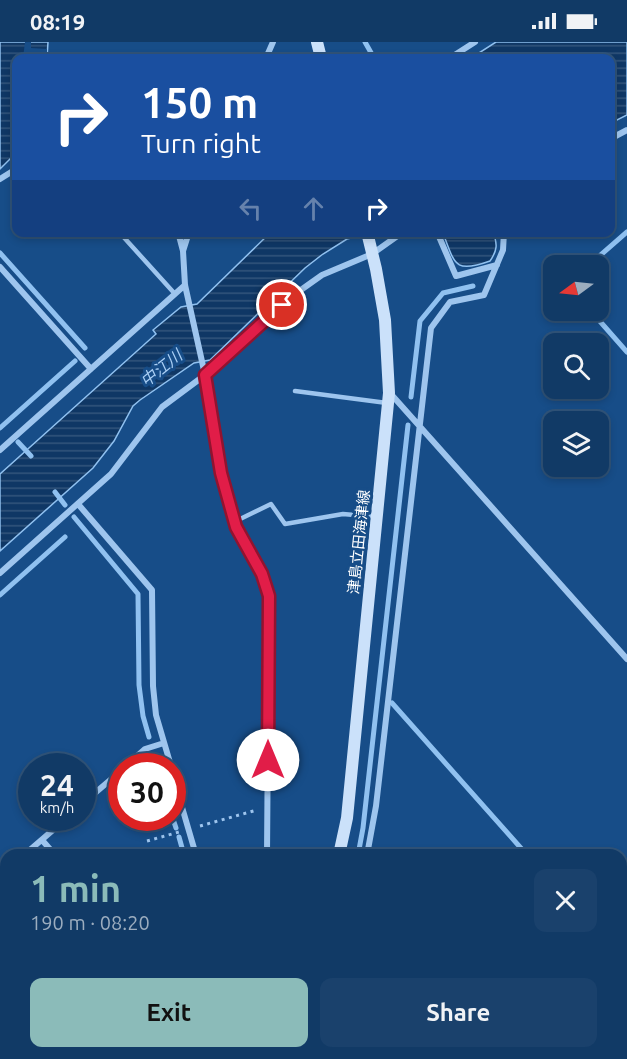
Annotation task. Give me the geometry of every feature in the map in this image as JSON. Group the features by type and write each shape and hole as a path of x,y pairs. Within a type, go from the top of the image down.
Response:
{"main road":[{"name":"津島立田海津線","path":"340,849 347,818 389,398 385,320 368,237"}],"street":[{"path":"456,54 475,42"},
{"path":"178,237 183,252 185,285 204,371 221,473 234,522 262,574 269,596 267,849"},
{"path":"183,252 188,237"},
{"path":"0,573 111,474 162,407 204,371 321,275 372,254 396,237"},
{"path":"439,237 456,276 497,265"},
{"path":"368,849 376,806 431,328 450,302 484,295 503,250 504,237"},
{"path":"0,267 91,369"},
{"path":"0,450 185,285"},
{"path":"389,398 419,427 627,659"},
{"path":"78,504 152,590 154,696 156,715 167,753"},
{"path":"141,753 145,749 164,743"},
{"path":"96,792 108,782"},
{"path":"186,820 194,849"},
{"path":"31,849 52,831"},
{"path":"42,840 50,849"}],"lane":[{"path":"124,237 175,294"},
{"path":"295,392 389,398"},
{"path":"234,522 271,504 285,524 343,514 377,517"}],"path":[{"path":"147,841 268,807"}],"water":[{"path":"0,42 48,42 47,54 12,54 12,157 0,169"},
{"path":"496,42 627,42 627,115 615,121 615,54 477,54"},
{"name":"中江川","path":"266,237 355,237 347,239 305,268 210,360 194,363 133,406 114,441 93,468 0,551 0,474 156,334 153,330 181,307 197,304"},
{"path":"444,237 494,237 496,241 494,254 490,261 478,265 462,266 450,252"}],"pier":[{"path":"25,42 31,42 31,48 47,49 47,54 24,54"}],"waterway":[{"path":"365,42 372,54"},
{"path":"601,255 627,232"},
{"path":"0,253 85,348"},
{"path":"411,397 420,321 443,293 473,286"},
{"path":"600,321 627,352"},
{"path":"0,428 75,361"},
{"path":"359,849 408,425"},
{"path":"18,442 31,456"},
{"path":"55,492 65,505"},
{"path":"74,517 138,594 139,685 143,716 149,737"},
{"path":"0,595 65,537"},
{"path":"392,703 522,849"},
{"path":"179,837 182,849"}],"route":[{"path":"268,760 269,596 262,574 236,527 221,473 205,375 282,305"}]}
